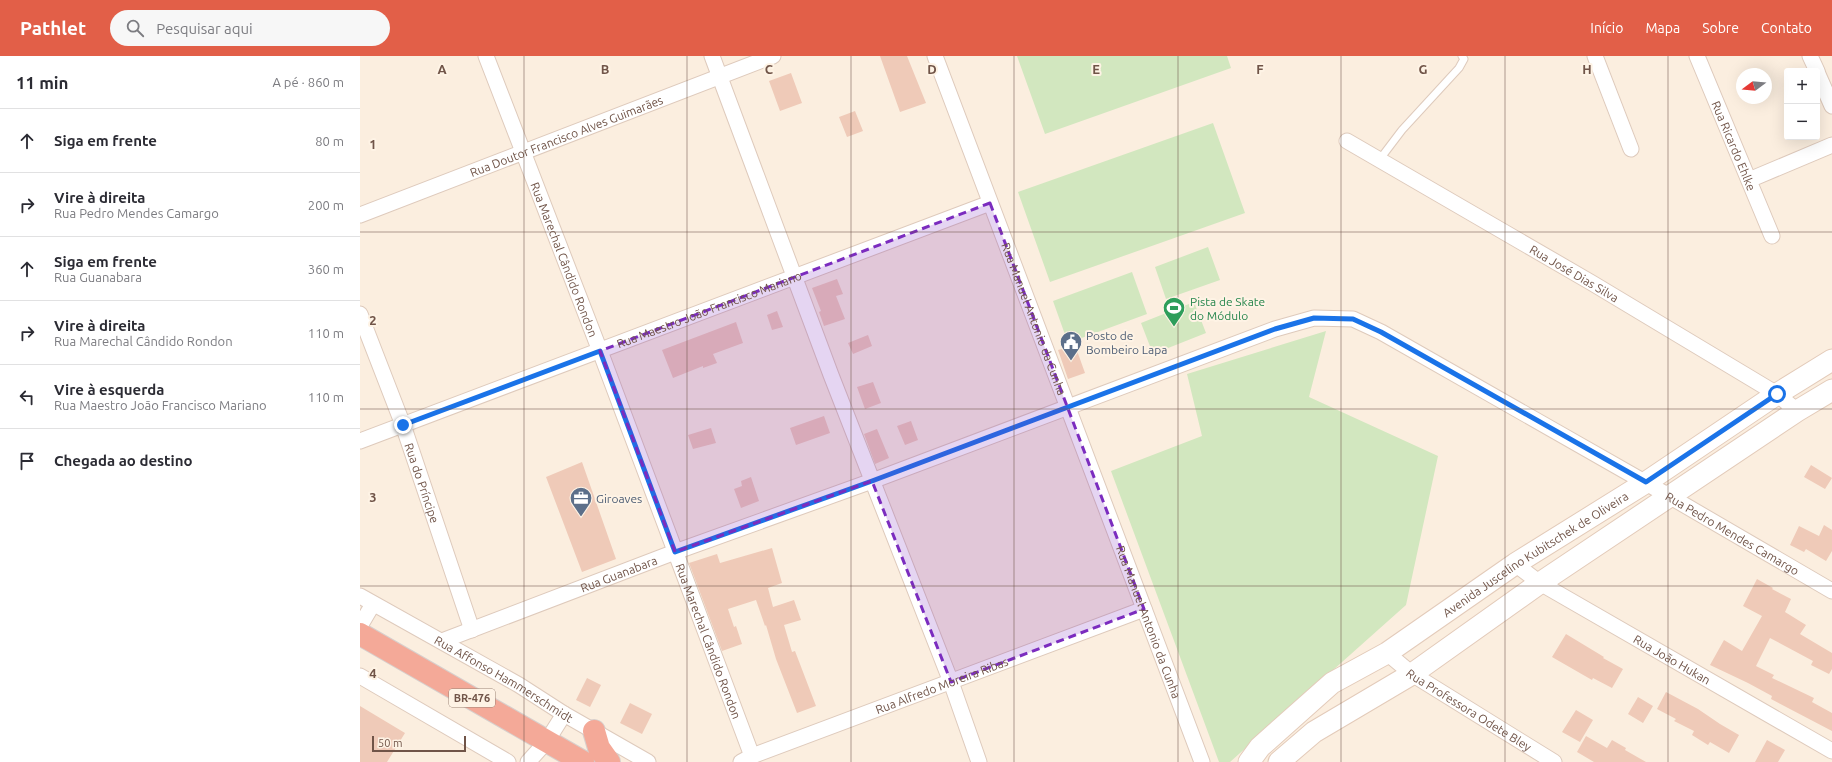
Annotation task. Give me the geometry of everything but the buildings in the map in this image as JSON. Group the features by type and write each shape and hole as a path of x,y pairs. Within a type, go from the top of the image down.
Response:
{"highway":[{"name":"BR-476","path":"360,634 584,762"},
{"path":"594,731 599,748 609,762"}],"street":[{"name":"Rua Marechal Cândido Rondon","path":"486,56 524,151 675,552 746,759"},
{"path":"712,56 794,277 951,682 979,762"},
{"name":"Rua Doutor Francisco Alves Guimarães","path":"360,215 773,56"},
{"name":"Rua Manuel Antonio da Cunha","path":"935,56 1202,762"},
{"path":"1595,56 1631,149"},
{"name":"Rua Ricardo Ehlke","path":"1697,56 1772,236"},
{"path":"1810,56 1816,68"},
{"path":"1820,78 1832,106"},
{"name":"Rua José Dias Silva","path":"1347,141 1592,283 1777,394 1797,411"},
{"path":"1749,180 1832,145"},
{"name":"Rua Maestro João Francisco Mariano","path":"360,441 990,203"},
{"name":"Rua do Príncipe","path":"360,314 403,425 472,630"},
{"name":"Rua Guanabara","path":"442,641 675,552 872,481 1275,329 1314,318"},
{"name":"Rua Pedro Mendes Camargo","path":"1314,318 1353,319 1381,332 1646,482 1832,591"},
{"name":"Avenida Juscelino Kubitschek de Oliveira","path":"1249,762 1260,747 1332,683 1387,653 1516,564 1646,482 1777,394 1832,360"},
{"name":"Avenida Juscelino Kubitschek de Oliveira","path":"1279,762 1314,732 1412,674 1540,583 1797,411 1832,390"},
{"name":"Rua João Hukan","path":"1516,564 1540,583 1832,751"},
{"name":"Rua Affonso Hammerschmidt","path":"360,596 519,685 564,714 648,762"},
{"path":"360,626 373,604"},
{"name":"Rua Alfredo Moreira Ribas","path":"746,759 1144,609"},
{"name":"Rua Professora Odete Bley","path":"1387,653 1412,674 1554,762"},
{"path":"360,676 508,762"},
{"path":"528,762 547,741 564,714"}],"lane":[{"path":"1380,159 1402,130 1459,68 1464,59 1462,56"}],"highlighted area":[{"path":"990,203 1144,609 951,682 872,481 675,552 600,351"}],"green space":[{"path":"1017,56 1227,56 1231,68 1045,134"},
{"path":"1213,123 1245,213 1050,282 1018,192"},
{"path":"1208,247 1220,280 1166,299 1155,267"},
{"path":"1132,272 1147,314 1068,343 1053,301"},
{"name":"Pista de Skate do Módulo","path":"1194,302 1206,333 1153,354 1141,323"},
{"path":"1326,331 1309,397 1438,456 1406,605 1230,762 1219,762 1111,471 1202,436 1187,374"}],"place":[{"name":"Pista de Skate do Módulo","path":"1174,328"},
{"name":"Posto de Bombeiro Lapa","path":"1071,362"},
{"name":"Giroaves","path":"581,518"}],"route":[{"path":"403,425 600,351 675,552 872,481 1275,329 1314,318 1353,319 1381,332 1646,482 1777,394"}]}
